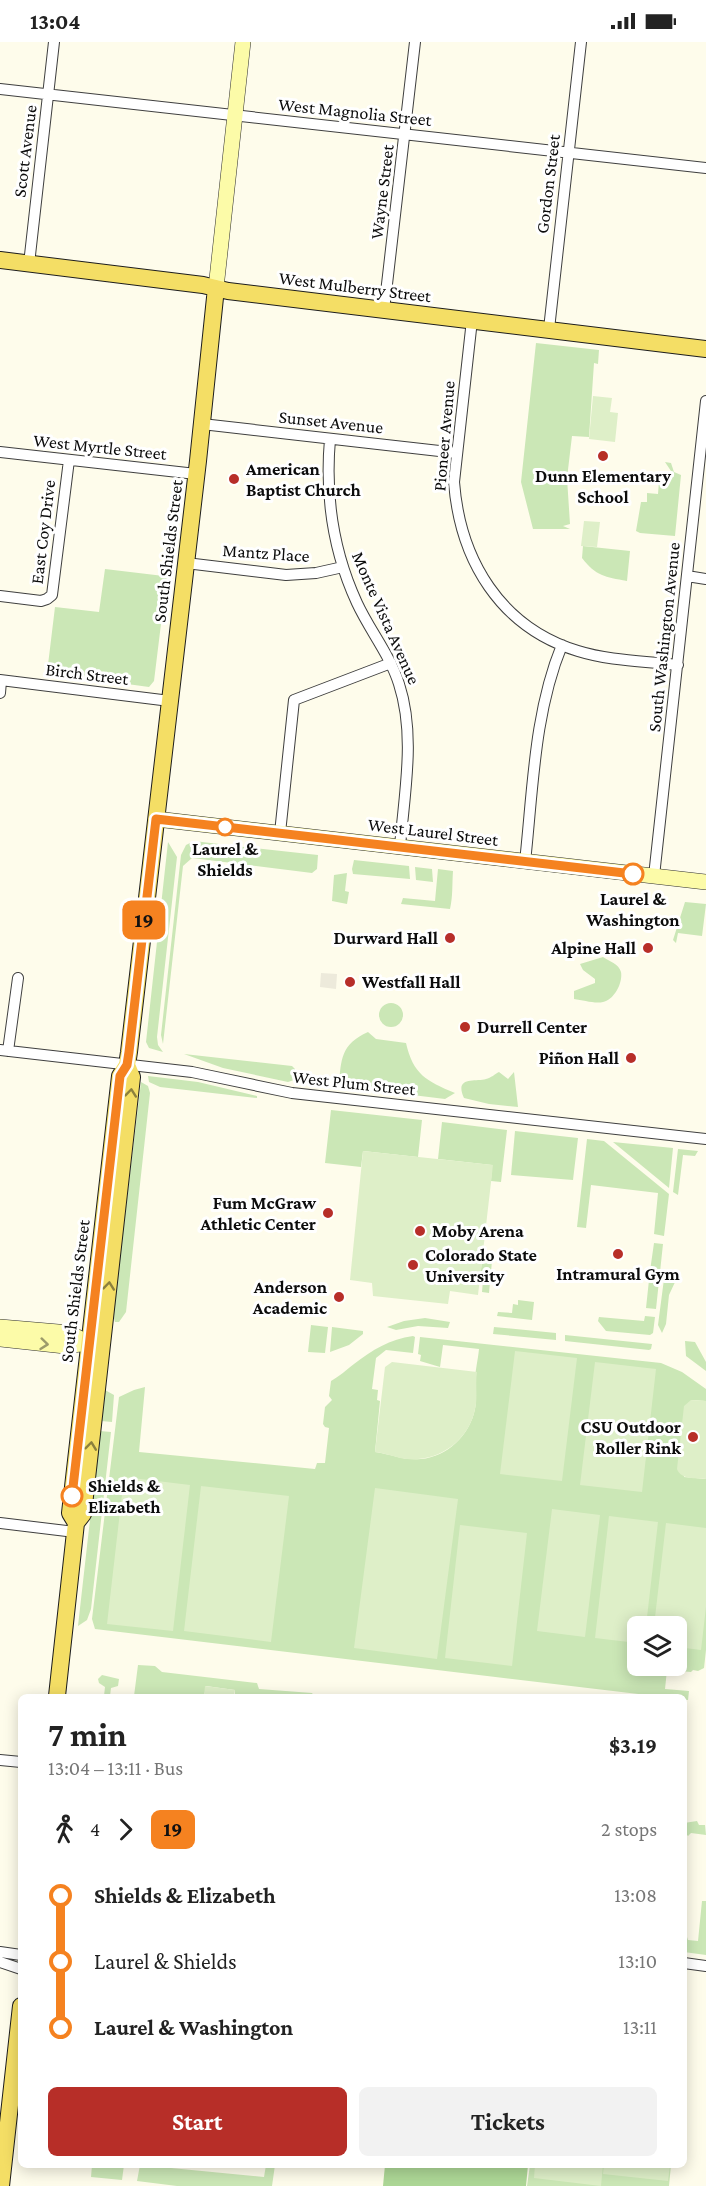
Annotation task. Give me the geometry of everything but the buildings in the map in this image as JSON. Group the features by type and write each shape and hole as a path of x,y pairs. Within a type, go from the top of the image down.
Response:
{"main road":[{"name":"South Shields Street","path":"57,1694 75,1527 70,1513 95,1344 120,1076 127,1065 202,424 243,42"},
{"name":"West Mulberry Street","path":"0,260 706,349"},
{"name":"West Laurel Street","path":"156,819 706,882"},
{"path":"0,1327 70,1333 95,1344"},
{"path":"0,1339 65,1346 95,1344"},
{"path":"1,2186 4,2112 18,2038"}],"street":[{"name":"Scott Avenue","path":"29,264 54,42"},
{"name":"Wayne Street","path":"384,310 415,42"},
{"name":"Gordon Street","path":"549,329 581,42"},
{"name":"West Magnolia Street","path":"0,90 706,168"},
{"name":"Pioneer Avenue","path":"472,320 454,482 456,507 462,534 474,563 501,603 516,618 537,633 578,651 600,656 678,665"},
{"name":"South Washington Avenue","path":"654,876 706,401"},
{"name":"Sunset Avenue","path":"202,424 457,453"},
{"name":"Monte Vista Avenue","path":"330,439 328,487 331,519 343,567 357,603 391,663 399,684 407,725 408,749 400,847"},
{"name":"West Myrtle Street","path":"0,452 196,474"},
{"name":"East Coy Drive","path":"3,596 41,601 52,595 69,460"},
{"name":"Mantz Place","path":"186,563 286,575 316,573 343,567"},
{"path":"687,576 706,579"},
{"path":"525,862 540,718 553,665 562,645"},
{"path":"280,833 294,700 391,663"},
{"path":"0,693 1,680"},
{"name":"Birch Street","path":"1,680 170,701"},
{"path":"4,1051 18,978"},
{"name":"West Plum Street","path":"4,1051 192,1072 292,1093 706,1139"},
{"path":"0,1523 75,1527"},
{"path":"0,1760 18,1762"},
{"path":"0,1952 18,1955"},
{"path":"0,1962 18,1968"},
{"path":"687,1963 706,1966"}],"green space":[{"path":"536,343 599,350 598,364 594,363 589,437 572,436 567,478 570,524 563,526 570,529 533,529 521,482"},
{"path":"593,396 612,398 610,412 618,413 615,442 589,439"},
{"path":"665,462 671,463 674,472 681,475 675,536 640,533 636,531 641,502 647,502 647,493 658,494 659,481 666,480 670,476 671,471"},
{"path":"584,521 600,522 597,547 581,546"},
{"path":"583,546 630,551 627,581 607,577 592,569 582,558"},
{"path":"105,569 172,577 167,620 161,624 154,681 149,687 47,673 55,607 99,612"},
{"path":"194,841 219,844 225,847 225,845 318,855 317,869 312,873 192,858 183,866 163,1044 161,1035 181,855 186,845"},
{"path":"168,842 177,857 157,1037 158,1045 163,1052 149,1048 146,1042"},
{"path":"354,860 409,866 410,879 353,874"},
{"path":"415,867 432,869 433,882 416,880"},
{"path":"438,869 453,871 450,909 401,904 403,898 435,901"},
{"path":"347,873 345,891 349,892 347,904 332,901 334,875"},
{"path":"685,902 706,904 702,936 678,933 676,943 673,940"},
{"path":"603,957 616,965 621,972 621,981 614,995 607,1001 600,1002 574,999 574,991 595,983 595,979 583,970 580,964"},
{"path":"386,1003 396,1003 403,1010 403,1020 396,1027 386,1027 379,1020 379,1010"},
{"path":"368,1032 376,1039 406,1043 413,1062 422,1075 455,1093 445,1099 339,1086 342,1060 347,1047"},
{"path":"184,1054 292,1066 295,1069 294,1080 288,1082 223,1068"},
{"path":"499,1072 508,1079 514,1072 518,1107 489,1104 464,1098 462,1086 464,1083 488,1078"},
{"path":"148,1076 198,1082 257,1096 257,1098 160,1087 149,1082"},
{"path":"141,1082 148,1086 150,1093 126,1312 119,1322 115,1322 113,1315"},
{"path":"331,1110 422,1120 418,1157 363,1151 361,1167 325,1163"},
{"path":"442,1122 507,1130 501,1182 491,1181 492,1165 438,1159"},
{"path":"515,1131 578,1138 573,1180 511,1175"},
{"path":"587,1139 604,1141 669,1194 664,1236 654,1234 658,1193 591,1185 586,1228 577,1227"},
{"path":"613,1142 673,1148 669,1188"},
{"path":"678,1149 698,1151 695,1156 683,1155 678,1195 673,1192"},
{"name":"Moby Arena","path":"363,1151 493,1165 478,1295 450,1291 448,1304 373,1296 372,1283 350,1280"},
{"path":"654,1243 663,1244 660,1272 650,1271"},
{"path":"482,1260 492,1261 489,1293 482,1292 483,1280 480,1279"},
{"path":"664,1279 676,1280 669,1295 666,1324 662,1333 658,1325"},
{"path":"649,1280 659,1281 656,1309 646,1308"},
{"path":"518,1300 534,1302 532,1320 497,1316 498,1312 512,1313 513,1304 518,1305"},
{"path":"645,1316 655,1317 653,1333 650,1335 606,1331 598,1321 599,1317 644,1321"},
{"path":"425,1318 450,1322 448,1328 418,1326 396,1330 387,1327 404,1321"},
{"path":"311,1325 328,1327 325,1353 308,1352"},
{"path":"332,1327 363,1331 363,1334 349,1345 330,1352"},
{"path":"494,1327 556,1333 556,1340 493,1334"},
{"path":"565,1335 652,1344 649,1350 565,1341"},
{"path":"405,1337 415,1337 413,1353 386,1350 376,1358 372,1389 378,1390 377,1400 380,1401 375,1452 403,1458 431,1457 448,1449 463,1436 476,1406 475,1377 479,1349 443,1345 440,1367 420,1361 421,1355 418,1354 420,1337 661,1363 682,1372 706,1389 706,1401 691,1400 684,1477 706,1479 706,1650 704,1668 687,1672 687,1616 627,1616 627,1676 666,1676 665,1689 689,1691 688,1700 687,1694 638,1694 95,1629 92,1619 119,1397 145,1387 139,1452 315,1469 317,1463 325,1463 329,1428 323,1424 325,1407 332,1400 329,1396 331,1381 389,1342"},
{"path":"685,1341 695,1342 706,1362 706,1371 686,1356"},
{"path":"515,1351 577,1358 562,1481 500,1474"},
{"path":"392,1362 477,1372 476,1404 472,1420 459,1440 441,1453 419,1459 375,1452 385,1367"},
{"path":"595,1362 656,1369 642,1492 580,1485"},
{"path":"105,1390 114,1395 112,1422 101,1421"},
{"name":"CSU Outdoor Roller Rink","path":"691,1400 706,1401 706,1479 685,1477 677,1469 684,1406"},
{"path":"100,1431 111,1432 91,1609 87,1620 78,1626"},
{"path":"124,1477 190,1485 173,1631 107,1624"},
{"path":"201,1486 289,1496 271,1642 184,1631"},
{"path":"375,1488 458,1499 437,1659 354,1648"},
{"path":"552,1509 600,1515 585,1637 537,1631"},
{"path":"609,1516 658,1522 647,1616 627,1616 627,1642 595,1638"},
{"path":"666,1523 706,1528 706,1607 701,1650 687,1648 687,1616 655,1616"},
{"path":"460,1525 527,1533 512,1666 445,1658"},
{"path":"138,1665 155,1666 162,1672 257,1683 259,1689 313,1694 235,1694 235,1690 206,1686 204,1694 134,1694"},
{"path":"102,1675 119,1679 118,1686 111,1688 110,1694 104,1694 105,1687 99,1683 98,1679"},
{"path":"205,1686 235,1690 234,1694 204,1694"},
{"path":"697,1821 699,1825 705,1825 706,1835 691,1833 688,1836 687,1823"},
{"path":"702,1901 706,1901 706,1955 687,1952 687,1937 688,1940 698,1941"},
{"path":"92,2168 124,2168 122,2180 91,2177"},
{"path":"139,2168 171,2168 264,2177 266,2168 275,2168 272,2186 177,2186 137,2181"},
{"path":"385,2168 528,2168 526,2186 383,2186"},
{"path":"530,2168 671,2168 669,2186 527,2186"},
{"path":"535,2168 603,2168 601,2186 534,2178"},
{"path":"604,2168 670,2168 668,2181 603,2174"}],"shaded area":[{"path":"321,973 337,974 336,989 320,987"}],"bus line":[{"name":"19","path":"72,1496 120,1076 127,1065 129,1052 156,819 633,874"}],"place":[{"name":"Dunn Elementary School","path":"603,456"},
{"name":"American Baptist Church","path":"234,479"},
{"name":"Laurel & Shields","path":"225,827"},
{"name":"Laurel & Washington","path":"633,874"},
{"name":"Durward Hall","path":"450,938"},
{"name":"Alpine Hall","path":"648,948"},
{"name":"Westfall Hall","path":"350,982"},
{"name":"Durrell Center","path":"465,1027"},
{"name":"Piñon Hall","path":"631,1058"},
{"name":"Fum McGraw Athletic Center","path":"328,1213"},
{"name":"Moby Arena","path":"420,1231"},
{"name":"Intramural Gym","path":"618,1254"},
{"name":"Colorado State University","path":"413,1265"},
{"name":"Anderson Academic","path":"339,1297"},
{"name":"CSU Outdoor Roller Rink","path":"693,1437"},
{"name":"Shields & Elizabeth","path":"72,1496"}]}
